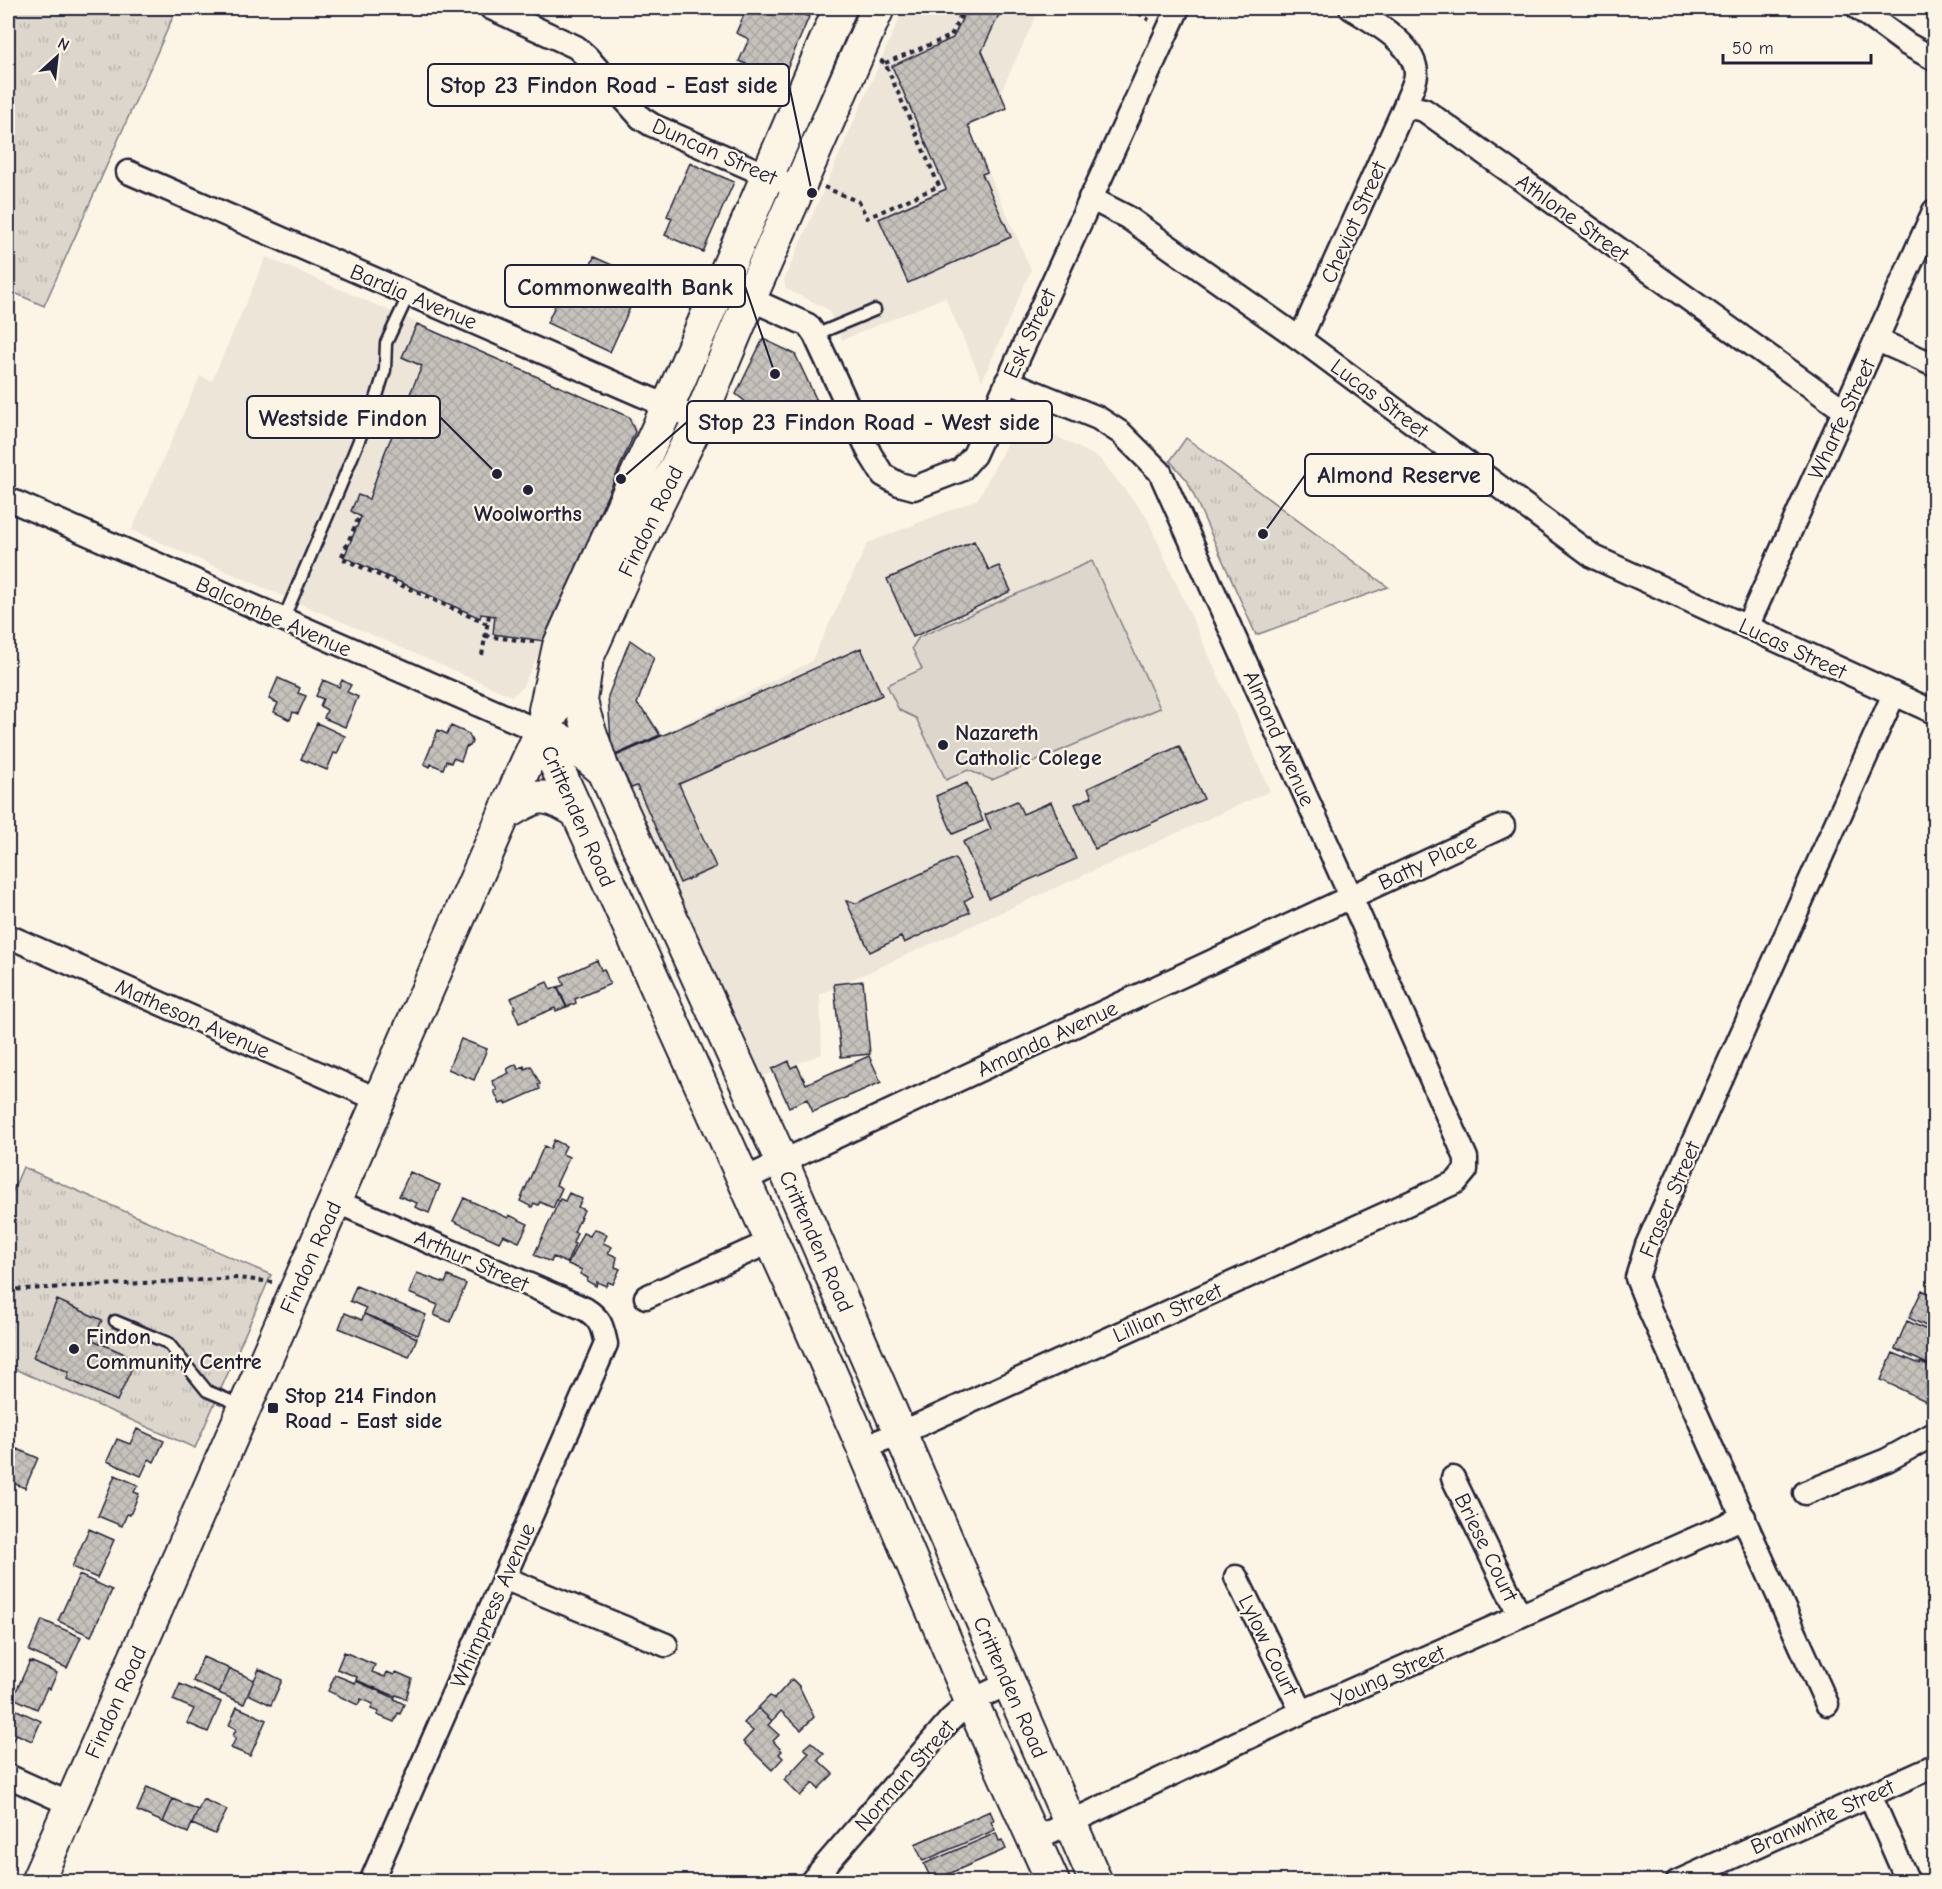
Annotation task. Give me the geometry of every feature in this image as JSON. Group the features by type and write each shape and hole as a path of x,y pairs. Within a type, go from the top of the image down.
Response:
{"main road":[{"name":"Findon Road","path":"541,732 559,646 668,406 840,8"},
{"name":"Findon Road","path":"37,1881 541,732 586,660 639,542 699,420 750,298 808,187 878,8"},
{"path":"621,507 639,542"},
{"path":"586,660 581,701 604,771"},
{"name":"Crittenden Road","path":"541,732 572,744 604,771 782,1162 1096,1881"},
{"name":"Crittenden Road","path":"541,732 772,1242 863,1447 971,1701 1053,1881"},
{"path":"505,814 531,800 544,797 555,799 576,811"}],"street":[{"name":"Duncan Street","path":"490,8 576,47 641,118 652,125 768,176 808,187"},
{"name":"Esk Street","path":"720,285 808,325 815,335 870,454 883,476 914,488 961,470 974,455 1178,8"},
{"path":"1351,8 1398,40 1412,56 1416,75 1405,106"},
{"path":"1858,8 1907,44 1935,59"},
{"name":"Cheviot Street","path":"1300,339 1405,106"},
{"name":"Athlone Street","path":"1405,106 1424,110 1844,410"},
{"name":"Bardia Avenue","path":"128,172 699,420"},
{"name":"Lucas Street","path":"1090,198 1127,217 1300,339 1594,557 1935,712"},
{"name":"Wharfe Street","path":"1747,627 1935,211"},
{"path":"1877,340 1935,365"},
{"name":"Almond Avenue","path":"1007,381 1098,418 1122,433 1160,472 1466,1158 1466,1170"},
{"name":"Balcombe Avenue","path":"8,499 541,732"},
{"name":"Fraser Street","path":"1827,1704 1637,1278 1647,1245 1894,694"},
{"name":"Batty Place","path":"1351,897 1503,826"},
{"name":"Amanda Avenue","path":"743,1180 1351,897"},
{"name":"Matheson Avenue","path":"8,936 379,1100"},
{"name":"Lillian Street","path":"863,1447 901,1433 1456,1182 1466,1170"},
{"name":"Arthur Street","path":"335,1201 585,1309 597,1316 603,1328"},
{"path":"646,1297 772,1242"},
{"name":"Whimpress Avenue","path":"371,1881 606,1344 603,1328"},
{"path":"1805,1493 1887,1460 1935,1434"},
{"name":"Briese Court","path":"1453,1478 1520,1616"},
{"name":"Young Street","path":"1035,1839 1302,1712 1744,1517"},
{"name":"Lylow Court","path":"1236,1577 1302,1712"},
{"path":"504,1578 666,1646"},
{"name":"Norman Street","path":"810,1881 951,1719 971,1701 1009,1683"},
{"name":"Branwhite Street","path":"1677,1881 1935,1766"},
{"path":"8,1776 70,1804"},
{"path":"1870,1795 1908,1881"}],"lane":[{"path":"282,620 377,396 385,370 386,343 410,294"},
{"path":"815,335 875,310"},
{"path":"115,1321 168,1342 207,1391 245,1407"}],"path":[{"path":"808,187 859,202 867,218 939,186 885,63 951,36 964,8"},
{"path":"1131,8 1149,20"},
{"path":"358,519 341,558 487,624"},
{"path":"482,655 489,615"},
{"path":"486,636 539,643"},
{"path":"8,1290 238,1278 272,1282"}],"shaded area":[{"path":"904,8 1040,8 1001,91 1007,108 968,125 1031,270 982,381 945,297 842,340 828,309 786,289 784,280"},
{"path":"266,257 632,417 637,429 543,644 522,688 512,696 132,530 200,376 212,381"},
{"name":"Nazareth Catholic Colege","path":"1032,424 1099,458 1146,516 1270,791 820,994 822,1054 754,1080 615,755 811,662 868,543 978,499 1016,426"}],"green space":[{"path":"8,8 177,8 44,306 8,290"},
{"path":"1186,438 1388,587 1256,635 1187,480 1170,461"},
{"path":"1092,561 1160,708 992,780 968,770 946,780 916,718 899,710 887,685 922,669 912,648 919,637"},
{"path":"23,1167 271,1275 195,1448 8,1366 8,1202"}],"building":[{"path":"747,8 789,8 809,17 782,80 739,61 749,39 736,33"},
{"path":"789,8 813,8 809,17"},
{"path":"967,8 1002,8 982,51 1007,108 968,125 987,172 982,174 1011,237 908,283 879,219 946,189 892,66 953,38"},
{"path":"690,163 734,182 703,252 665,235 672,218 667,216"},
{"path":"594,257 643,279 610,352 547,323 567,280 574,283 581,269 588,272"},
{"path":"417,324 629,417 635,432 544,641 493,634 495,616 481,614 480,618 344,557 361,517 351,511 358,495 369,499 385,452 422,366 402,357"},
{"path":"763,339 795,354 817,401 773,424 736,394"},
{"path":"974,541 989,570 999,566 1011,591 913,637 887,579"},
{"path":"630,640 654,657 637,704 660,735 615,755 611,742 608,696"},
{"path":"861,648 882,695 679,784 716,867 680,883 637,786 631,788 616,756"},
{"path":"278,678 300,688 298,693 306,696 298,714 293,712 290,720 274,712 278,703 269,699"},
{"path":"323,680 339,687 342,680 351,685 347,692 358,697 345,727 324,718 327,710 320,706 323,699 316,696"},
{"path":"317,723 345,736 327,770 301,759"},
{"path":"451,726 469,734 472,742 466,747 461,761 453,758 451,763 446,761 443,769 424,764 438,730 447,734"},
{"path":"1179,746 1204,799 1095,849 1075,804 1092,797 1088,788"},
{"path":"967,783 983,821 953,834 936,796"},
{"path":"1017,801 1023,814 1051,802 1076,859 989,898 963,842 991,829 985,815"},
{"path":"955,858 973,896 964,901 970,912 904,943 901,937 870,952 846,901 857,903"},
{"path":"597,960 601,970 604,969 610,984 575,999 576,1003 567,1007 558,987 564,985 561,977"},
{"path":"863,981 870,1054 841,1057 834,984"},
{"path":"547,982 551,990 557,987 566,1007 556,1011 555,1008 519,1023 511,998"},
{"path":"461,1039 487,1049 474,1080 448,1069"},
{"path":"869,1056 881,1082 813,1112 807,1099 789,1107 772,1069 789,1061 791,1068 797,1065 806,1084"},
{"path":"516,1064 518,1069 531,1066 540,1084 538,1085 540,1089 506,1104 505,1102 500,1104 492,1081 509,1073 507,1069"},
{"path":"554,1140 566,1146 562,1154 569,1157 556,1185 562,1188 553,1208 540,1202 538,1205 534,1203 532,1207 520,1201 544,1146 550,1149"},
{"path":"410,1172 440,1185 429,1213 415,1207 417,1203 399,1196"},
{"path":"569,1193 582,1199 578,1207 584,1210 574,1232 577,1233 573,1243 575,1244 567,1263 553,1257 551,1262 534,1255 560,1199 565,1201"},
{"path":"464,1198 508,1218 509,1215 528,1224 519,1242 503,1235 499,1242 453,1221"},
{"path":"594,1229 607,1235 603,1243 612,1247 608,1253 617,1257 615,1267 620,1269 613,1284 608,1282 606,1286 597,1282 596,1286 587,1281 588,1278 580,1274 582,1270 568,1264 583,1233 590,1236"},
{"path":"417,1273 445,1283 448,1276 466,1284 450,1322 434,1315 438,1305 409,1293"},
{"path":"356,1286 426,1315 418,1335 364,1314 366,1308 350,1301"},
{"path":"1922,1290 1934,1296 1934,1330 1909,1318"},
{"name":"Findon Community Centre","path":"57,1300 102,1320 93,1340 136,1359 117,1401 67,1379 69,1372 33,1357"},
{"path":"345,1313 362,1320 364,1314 417,1338 409,1357 339,1328"},
{"path":"1907,1321 1934,1333 1934,1367 1895,1349"},
{"path":"1893,1353 1934,1369 1934,1394 1932,1392 1928,1402 1881,1380"},
{"path":"137,1429 164,1441 154,1462 149,1459 141,1476 107,1461 117,1439 130,1444"},
{"path":"17,1449 38,1458 25,1488 8,1481 8,1471"},
{"path":"115,1475 138,1485 134,1492 139,1494 130,1515 127,1514 122,1526 98,1516"},
{"path":"89,1529 114,1540 97,1578 72,1567"},
{"path":"79,1575 112,1590 91,1636 58,1621"},
{"path":"42,1620 81,1637 67,1668 29,1651"},
{"path":"344,1652 375,1665 372,1672 385,1677 387,1672 394,1675 396,1672 412,1679 406,1699 356,1680 357,1677 337,1669"},
{"path":"203,1657 230,1669 219,1693 193,1681"},
{"path":"30,1661 57,1673 37,1709 13,1698"},
{"path":"230,1669 254,1680 244,1704 219,1693"},
{"path":"259,1669 282,1680 271,1705 248,1694"},
{"path":"335,1675 355,1683 356,1681 395,1698 404,1704 400,1714 398,1713 394,1722 377,1715 379,1712 371,1709 373,1704 361,1699 358,1705 328,1691"},
{"path":"792,1679 799,1686 814,1717 801,1730 781,1711 772,1721 758,1708 770,1696 774,1699"},
{"path":"180,1684 221,1702 208,1732 187,1723 194,1709 173,1700"},
{"path":"8,1706 41,1721 32,1741 16,1734 8,1750"},
{"path":"237,1707 266,1720 250,1756 231,1748 236,1738 233,1736 236,1729 229,1725"},
{"path":"758,1708 772,1721 768,1725 779,1735 773,1741 782,1751 779,1754 783,1758 772,1770 743,1742 753,1731 744,1723"},
{"path":"811,1742 824,1754 818,1760 833,1774 818,1789 813,1783 800,1796 784,1780 809,1753 804,1748"},
{"path":"147,1787 173,1799 163,1822 137,1811"},
{"path":"173,1799 198,1810 188,1833 163,1822"},
{"path":"203,1799 227,1810 215,1834 192,1824"},
{"path":"990,1811 994,1820 991,1822 995,1830 923,1861 915,1844"},
{"path":"996,1833 1006,1849 932,1881 924,1864"}],"place":[{"name":"Stop 23 Findon Road - East side","path":"812,193"},
{"name":"Commonwealth Bank","path":"775,374"},
{"name":"Westside Findon","path":"497,474"},
{"name":"Stop 23 Findon Road - West side","path":"621,479"},
{"name":"Woolworths","path":"528,490"},
{"name":"Almond Reserve","path":"1263,534"},
{"name":"Nazareth Catholic Colege","path":"943,745"},
{"name":"Findon Community Centre","path":"74,1349"},
{"name":"Stop 214 Findon Road - East side","path":"273,1408"}]}
